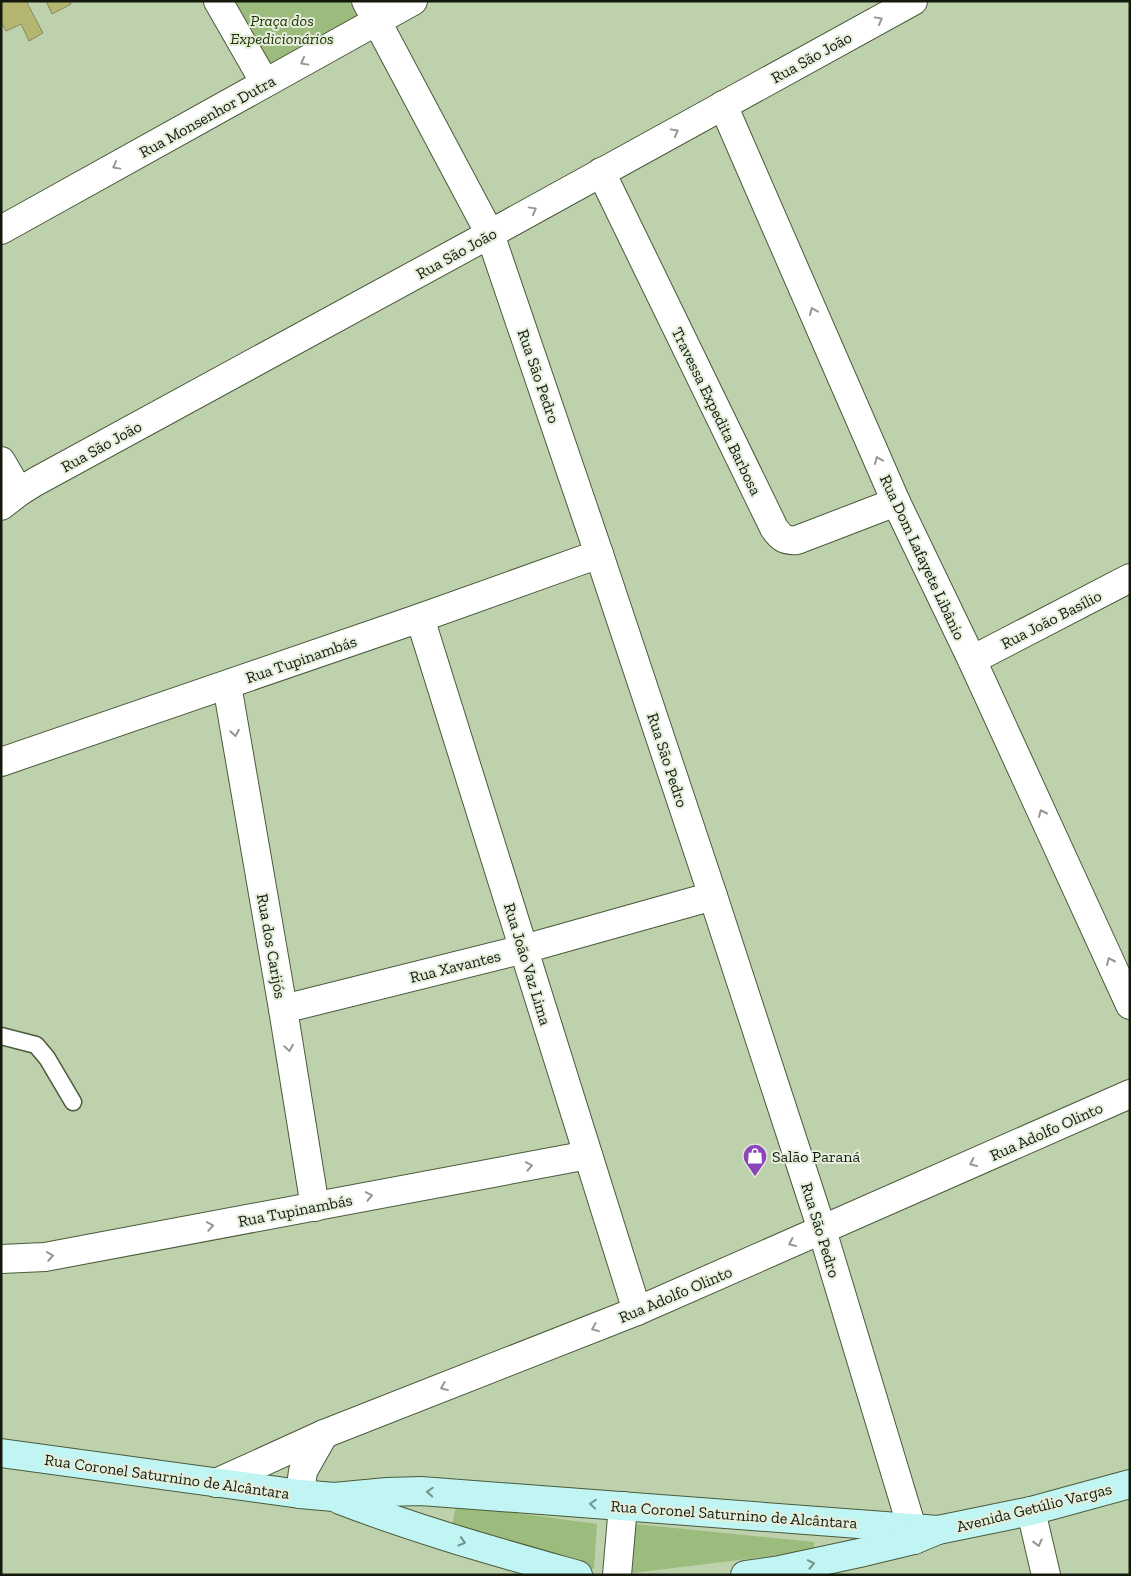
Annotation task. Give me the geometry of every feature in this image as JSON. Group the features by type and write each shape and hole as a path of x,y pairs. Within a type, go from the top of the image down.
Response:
{"main road":[{"name":"Rua Coronel Saturnino de Alcântara","path":"1,1453 216,1483 334,1497 422,1491 623,1506 921,1533"},
{"name":"Avenida Getúlio Vargas","path":"921,1533 1030,1511 1130,1484"},
{"name":"Rua Coronel Saturnino de Alcântara","path":"334,1497 382,1516 464,1543 578,1575"},
{"name":"Rua Coronel Saturnino de Alcântara","path":"745,1575 804,1565 921,1533"}],"street":[{"path":"218,1 265,84"},
{"name":"Rua Monsenhor Dutra","path":"1,230 265,84 372,11 412,1"},
{"name":"Rua São João","path":"10,499 913,1"},
{"name":"Rua São Pedro","path":"372,11 490,234 713,896 921,1533"},
{"name":"Rua Dom Lafayete Libânio","path":"724,105 896,502 972,660 1130,1005"},
{"name":"Travessa Expedita Barbosa","path":"601,172 780,537 788,540 797,540 896,502"},
{"path":"1,461 10,499"},
{"name":"Rua Tupinambás","path":"1,762 420,618 599,554"},
{"name":"Rua João Basílio","path":"972,660 1130,578"},
{"name":"Rua João Vaz Lima","path":"420,618 637,1311"},
{"name":"Rua dos Carijós","path":"227,685 315,1207"},
{"name":"Rua Xavantes","path":"283,1009 524,950 713,896"},
{"name":"Rua Adolfo Olinto","path":"216,1483 324,1434 637,1311 1130,1094"},
{"name":"Rua Tupinambás","path":"1,1259 45,1257 588,1155"},
{"path":"300,1494 303,1471 308,1459 324,1434"},
{"path":"617,1575 623,1506"},
{"path":"1030,1511 1046,1575"}],"lane":[{"path":"1,1036 36,1045 47,1058 73,1102"}],"green space":[{"name":"Praça dos Expedicionários","path":"234,1 349,1 359,21 270,68"},
{"path":"456,1505 597,1524 594,1569 452,1526"},
{"path":"635,1524 814,1542 814,1551 632,1573"}],"building":[{"path":"1,1 26,1 43,33 29,41 21,24 6,31 1,22"},
{"path":"46,1 70,1 71,4 52,14"}],"place":[{"name":"Salão Paraná","path":"755,1177"}]}
